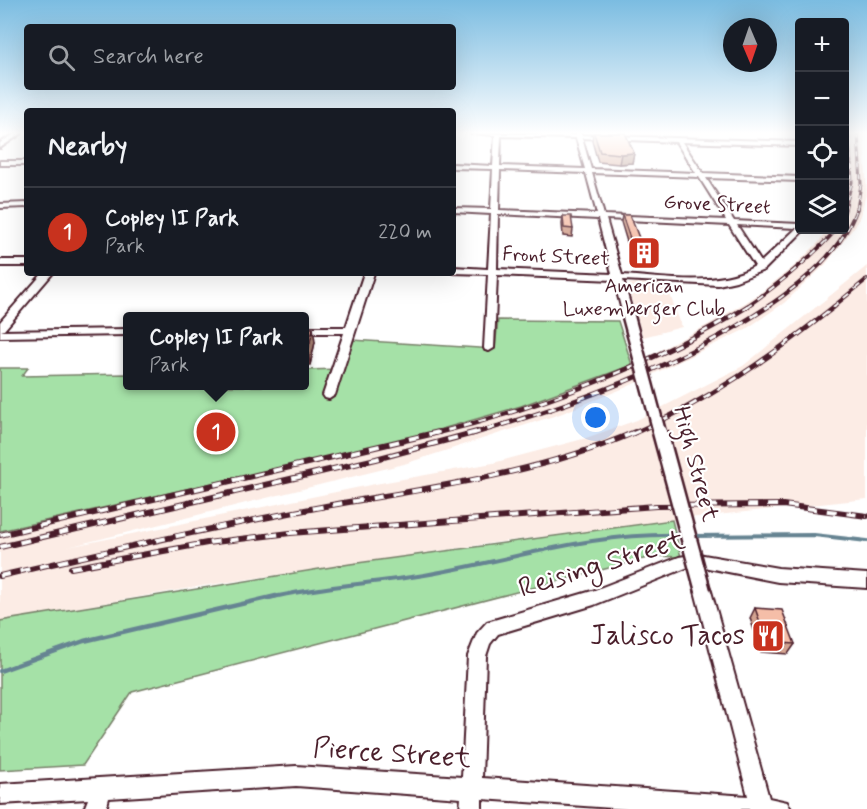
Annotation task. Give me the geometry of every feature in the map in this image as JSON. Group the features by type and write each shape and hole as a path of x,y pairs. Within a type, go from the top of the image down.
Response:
{"street":[{"path":"489,348 496,171"},
{"path":"581,171 795,179"},
{"name":"High Street","path":"589,171 703,591 768,809"},
{"path":"699,171 761,268 795,233"},
{"path":"0,206 24,205"},
{"name":"Grove Street","path":"456,210 795,228"},
{"path":"0,264 24,263"},
{"name":"Front Street","path":"456,270 718,282 749,275 761,268"},
{"path":"0,328 45,276"},
{"path":"329,395 368,276"},
{"path":"309,330 349,330"},
{"path":"0,334 123,332"},
{"name":"Reising Street","path":"472,799 477,656 483,639 493,628 594,598 685,562 714,562 778,576 867,581"},
{"name":"Pierce Street","path":"0,794 296,776 472,799 768,809"},
{"path":"95,809 102,788"}],"shaded area":[{"path":"849,171 866,171 867,192 858,222 849,234"},
{"path":"824,234 849,234 825,265 784,303 746,329 627,387 560,414 404,464 68,547 375,484 493,463 583,439 637,420 743,366 867,266 867,499 679,519 486,544 202,586 0,621 0,531 400,441 465,423 632,365 711,323 759,294 793,267 819,242"},
{"path":"629,284 666,284 682,327 643,337 628,289"}],"green space":[{"path":"498,320 618,321 632,365 521,406 400,441 0,531 0,368 28,368 22,376 123,374 123,390 309,390 309,370 341,369 352,340 495,349"},
{"path":"672,520 681,557 655,556 132,692 83,765 0,770 0,621 350,564"}],"building":[{"path":"622,215 630,215 643,248 633,247"},
{"path":"563,216 571,216 573,229 564,228"},
{"path":"309,328 313,328 309,346"},
{"path":"755,608 782,610 795,644 767,642"}],"waterway":[{"path":"269,598 418,576 582,543 649,535 684,535"},
{"path":"694,536 814,535 867,541"},
{"path":"0,671 84,641 276,596"}],"railway":[{"path":"849,194 852,182 851,171"},
{"path":"857,209 861,184 860,171"},
{"path":"767,307 795,287 832,252 850,224 857,208"},
{"path":"746,307 793,271 832,234"},
{"path":"833,307 867,279"},
{"path":"432,434 554,398 595,382 675,347 748,306"},
{"path":"472,434 588,396 663,365 735,327 769,306"},
{"path":"632,434 686,408 738,377 835,306"},
{"path":"0,535 439,432"},
{"path":"0,547 376,459 477,432"},
{"path":"0,576 240,523 520,470 597,447 635,432"},
{"path":"71,568 207,543 290,533 656,506 783,505 867,516"}],"place":[{"name":"American Luxemberger Club","path":"644,253"},
{"name":"Copley II Park","path":"216,432"},
{"name":"Jalisco Tacos","path":"768,636"}]}
